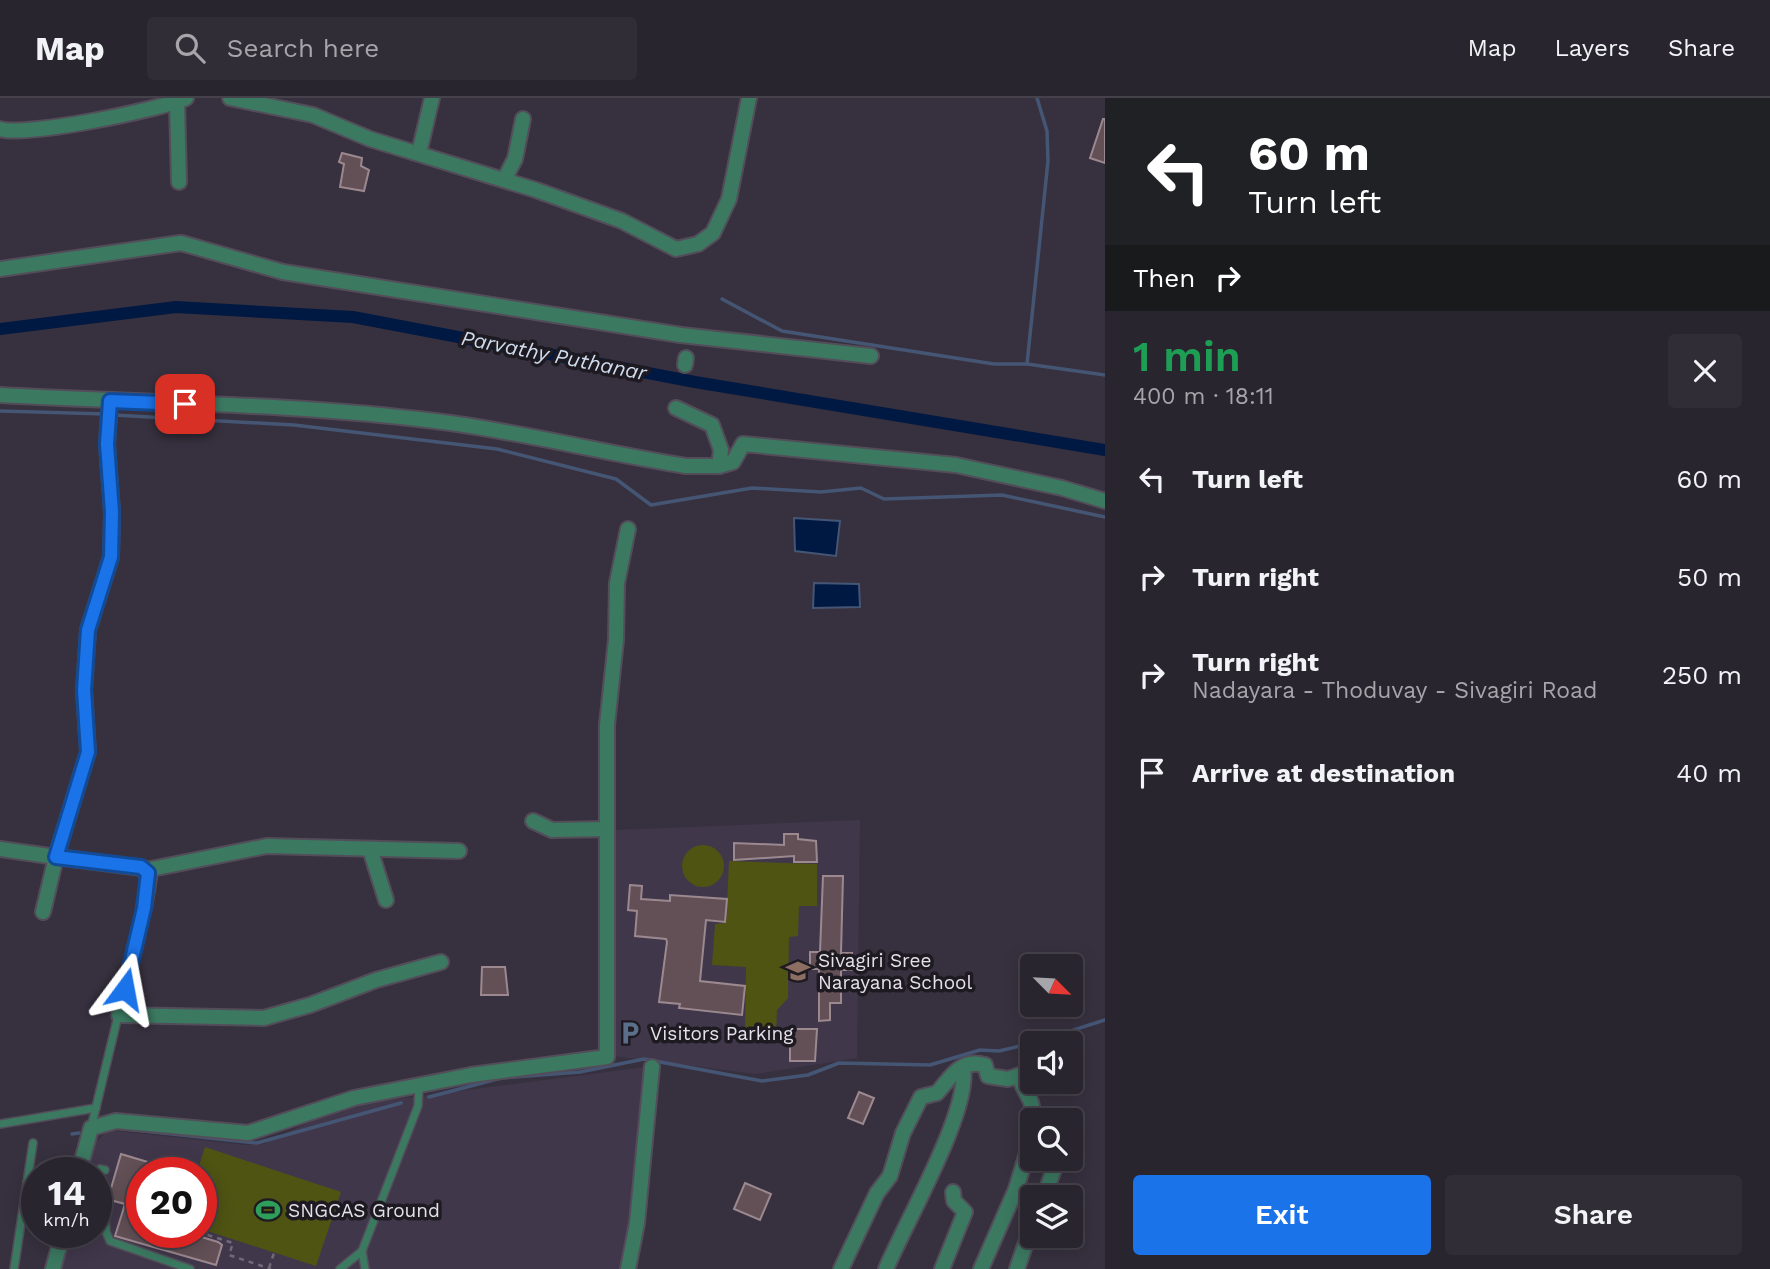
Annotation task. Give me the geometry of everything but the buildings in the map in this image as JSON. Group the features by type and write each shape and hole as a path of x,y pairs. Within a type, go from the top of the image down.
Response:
{"street":[{"path":"230,98 313,115 370,139 504,180 622,221 676,249 698,244 713,233 729,199 749,98"},
{"path":"419,153 432,98"},
{"path":"0,129 8,132 58,125 181,100 179,182"},
{"path":"504,180 515,159 523,118"},
{"path":"0,269 181,243 283,272 681,335 871,356"},
{"path":"0,395 291,407 438,421 686,466 719,466 733,462 743,444 956,466 1062,488 1105,501"},
{"path":"43,912 56,857 88,752 84,690 88,630 111,557 112,512 107,444 110,401"},
{"path":"676,408 712,425 721,450 719,466"},
{"path":"83,1157 91,1128 116,1121 247,1133 354,1098 419,1085 607,1057 607,725 616,640 617,583 628,529"},
{"path":"533,821 552,830 607,829"},
{"path":"0,849 146,870 267,846 459,851"},
{"path":"370,849 386,900"},
{"path":"144,908 149,878 146,870"},
{"path":"119,1015 264,1018 310,1005 376,980 441,962"},
{"path":"841,1269 877,1193 890,1176 903,1133 919,1099 924,1095 937,1093 952,1072 982,1063 991,1077 1005,1079 1020,1075"},
{"path":"628,1269 637,1223 652,1067"},
{"path":"886,1269 953,1123 964,1090 963,1068"},
{"path":"981,1269 1022,1171"},
{"path":"942,1269 965,1212 954,1201 953,1192"},
{"path":"53,1269 59,1248"},
{"path":"1017,1269 1024,1248"}],"lane":[{"path":"91,1128 144,908"},
{"path":"340,1269 362,1251 418,1106 419,1085"},
{"path":"0,1124 96,1108"},
{"path":"14,1269 33,1143"},
{"path":"112,1242 188,1269"},
{"path":"362,1251 365,1269"}],"path":[{"path":"217,1237 233,1242 229,1255 270,1269 274,1253"}],"shaded area":[{"path":"860,820 857,1058 756,1074 614,1056 616,830"},
{"path":"646,1067 632,1225 622,1269 58,1269 64,1248 112,1248 112,1157 88,1157 91,1147 108,1130 245,1145 264,1144 343,1106"}],"green space":[{"path":"703,845 718,851 724,866 718,881 703,887 688,881 682,866 688,851"},
{"path":"729,861 817,864 817,906 799,906 798,936 789,937 788,998 777,1010 776,1032 745,1030 746,967 712,965 715,924 726,923"},
{"name":"SNGCAS Ground","path":"205,1147 341,1192 316,1266 217,1234 217,1157 202,1157"}],"water":[{"path":"794,518 840,521 836,556 795,551"},
{"path":"814,583 859,584 860,607 813,608"}],"waterway":[{"path":"1037,98 1047,131 1048,161 1027,364 1105,375"},
{"path":"722,299 782,331 994,364 1027,364"},
{"name":"Parvathy Puthanar","path":"0,329 176,307 353,317 695,382 1105,450"},
{"path":"0,411 106,414"},
{"path":"114,415 294,425 497,449 616,479 651,505 752,488 821,492 861,488 884,499 1002,495 1105,517"},
{"path":"429,1097 501,1078 580,1072 644,1059 762,1081 808,1075 839,1063 930,1065 980,1050 999,1051 1033,1043 1105,1020"},
{"path":"125,1129 257,1143 401,1103"},
{"path":"72,1134 79,1133"}],"place":[{"name":"Sivagiri Sree Narayana School","path":"798,971"},
{"name":"Visitors Parking","path":"630,1033"},
{"name":"SNGCAS Ground","path":"268,1210"}],"route":[{"path":"125,989 144,908 148,873 141,867 56,857 68,809 88,752 84,690 88,630 111,557 112,512 107,444 110,401 185,404"}]}
